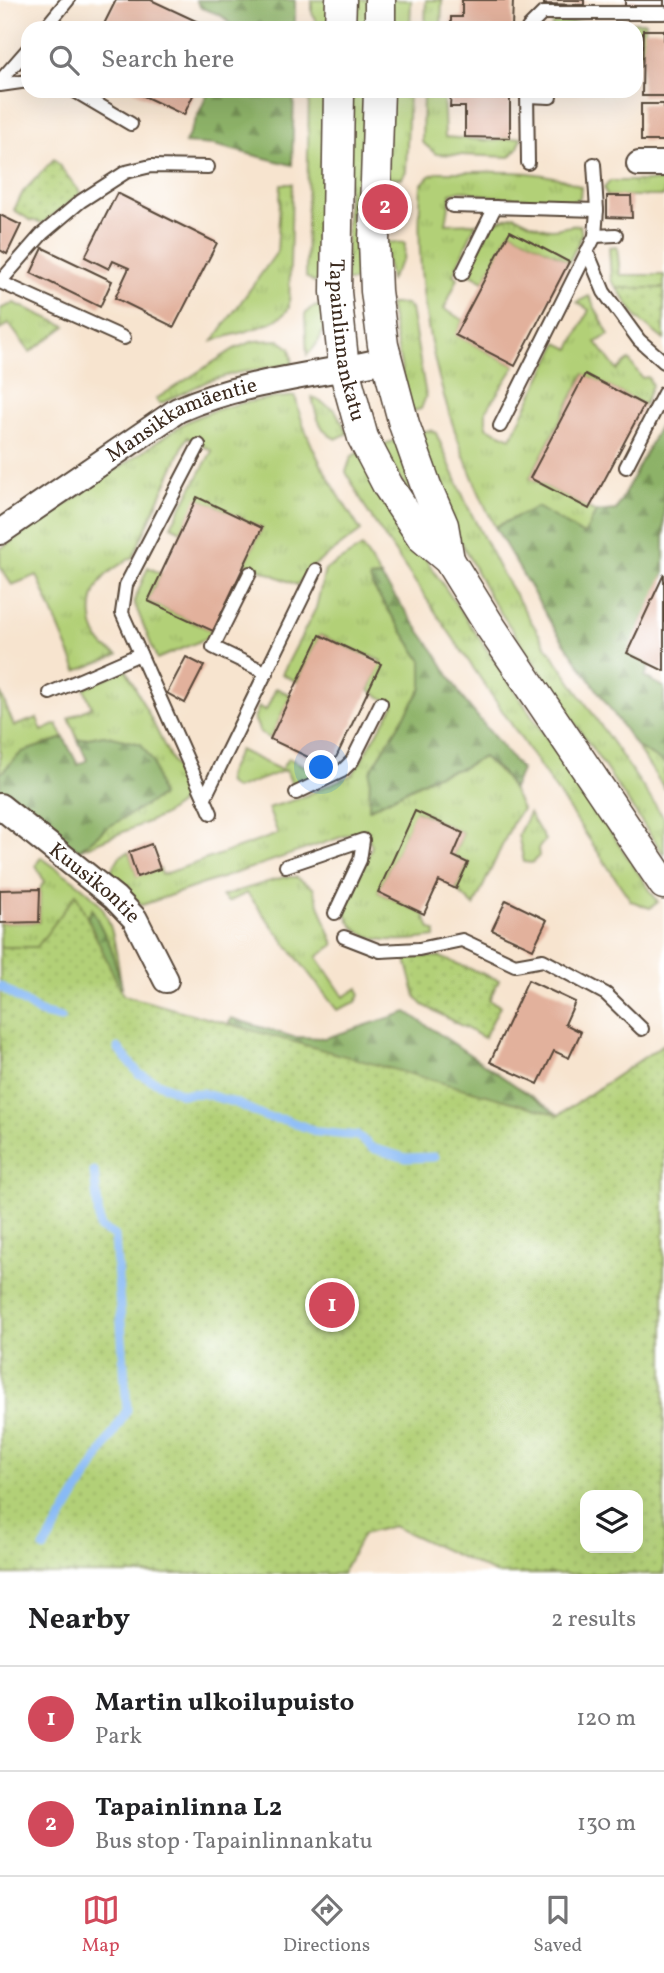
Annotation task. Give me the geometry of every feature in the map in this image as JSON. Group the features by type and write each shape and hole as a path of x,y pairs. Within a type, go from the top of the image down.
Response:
{"street":[{"path":"340,21 341,0"},
{"path":"380,0 380,21"},
{"name":"Tapainlinnankatu","path":"339,98 336,292 344,369 363,439 388,486 422,537 449,560 664,884"},
{"name":"Tapainlinnankatu","path":"379,98 374,241 376,291 387,360 404,424 443,525 449,560"},
{"path":"639,164 664,164"},
{"name":"Mansikkamäentie","path":"0,532 178,410 211,396 246,387 387,360"},
{"name":"Kuusikontie","path":"0,806 115,898 135,919 166,980"}],"lane":[{"path":"51,21 68,0"},
{"path":"535,21 543,12 664,13"},
{"path":"0,83 21,58"},
{"path":"0,83 21,81"},
{"path":"87,98 131,124"},
{"path":"527,98 528,163"},
{"path":"500,426 595,236 597,210 594,164"},
{"path":"124,338 0,282 42,234 81,201 126,172 151,166 208,167"},
{"path":"452,206 597,210"},
{"path":"462,274 495,207"},
{"path":"595,236 616,235"},
{"path":"587,251 604,292 639,340 664,362"},
{"path":"626,467 664,393"},
{"path":"199,445 126,585 122,612 211,813"},
{"path":"204,799 316,570"},
{"path":"250,573 213,647 267,673"},
{"path":"50,693 140,654"},
{"path":"296,793 342,771 352,761 381,703"},
{"path":"286,866 363,840 360,860 335,913"},
{"path":"344,937 380,951 419,948 462,940 515,965 543,960 606,994 642,1029"}],"green space":[{"path":"196,0 295,0 295,21 226,21 201,8"},
{"path":"312,0 333,0 332,21 316,21 312,13"},
{"path":"352,0 371,0 370,21 352,21"},
{"path":"390,0 411,0 410,21 390,21"},
{"path":"426,0 442,0 441,21 425,21"},
{"path":"643,22 645,22 643,54"},
{"path":"206,98 294,98 292,165 214,145 185,143"},
{"path":"309,98 332,98 326,281 314,282 306,277"},
{"path":"350,98 370,98 365,281 346,281"},
{"path":"389,98 409,98 406,171 402,178 387,178"},
{"path":"423,98 443,98 445,137 493,141 521,137 518,148 510,157 436,154 422,142"},
{"path":"54,159 81,193 43,223 30,220 14,210 23,192"},
{"path":"439,172 531,173 566,180 581,187 580,198 571,202 488,196 462,190 451,193 446,224 476,223 453,275 458,278 444,309 463,320 456,335 515,366 486,411 486,427 511,438 558,343 570,349 589,310 577,302 589,296 609,335 596,342 617,370 629,360 642,378 648,377 652,385 644,405 584,374 530,478 596,512 584,536 537,508 495,527 460,446 435,361 421,274 421,185 429,176"},
{"path":"610,181 664,181 664,196 607,196 604,188"},
{"path":"281,184 292,184 289,308 266,325 213,341 277,252"},
{"path":"514,215 547,229 580,225 582,235 569,262 510,231 484,281 468,272 492,223"},
{"path":"384,242 405,243 404,257 390,280"},
{"path":"617,246 620,275 664,275 664,288 617,288 611,280 609,247"},
{"path":"617,288 664,288 664,340 638,319"},
{"path":"14,303 66,326 30,352 9,324 0,330 0,309"},
{"path":"389,304 406,304 411,309 426,396 421,409 410,412"},
{"path":"325,305 322,333 307,355 306,313 310,309"},
{"path":"279,340 290,348 293,364 236,373 208,381 160,404 156,399 234,349 254,341"},
{"path":"295,396 314,449 331,483 361,531 309,569 297,585 245,563 262,528 198,498 181,531 171,526 212,451 187,437 133,557 106,576 95,591 92,616 95,633 104,646 118,655 77,671 37,575 12,585 0,567 0,549 186,422 239,404"},
{"path":"312,397 335,410 348,433 336,439 326,432 319,422"},
{"path":"664,417 664,574 650,664 645,677 664,687 664,763 636,746 552,625 495,527 537,507 584,535 596,512 616,510"},
{"path":"430,430 436,433 467,505 500,570 545,644 664,818 664,855 490,597 456,533 416,433"},
{"path":"398,439 433,530 380,446"},
{"path":"359,452 408,533 658,902 650,908 631,901 369,514 346,472 351,457"},
{"path":"362,547 381,577 370,578 373,587 422,661 422,688 370,772 370,809 436,775 462,768 483,757 506,780 522,809 513,822 474,906 456,889 468,863 453,856 463,833 416,811 378,892 424,914 430,929 436,932 435,937 382,940 369,937 350,923 345,910 372,846 365,829 142,905 109,874 120,856 129,852 137,876 160,869 162,875 278,834 268,808 298,799 353,774 394,705 369,690 381,661 320,635 297,682 282,674 316,608 325,570"},
{"path":"148,567 161,574 148,601 213,631 210,637 157,659 134,602"},
{"path":"381,577 435,652 463,699 521,770 513,789 501,772 483,757 462,768 436,775 369,809 370,772 422,688 422,661 373,587 370,578"},
{"path":"126,669 188,793 178,805 162,816 79,850 105,829 104,735 78,740 69,718 92,707 84,688"},
{"path":"276,688 291,695 270,739 260,732 254,718 259,707 266,710"},
{"path":"0,692 14,726 37,718 42,731 57,724 64,738 22,752 0,774"},
{"path":"104,735 141,744 153,762 161,796 105,829 79,850 23,810 0,789 0,774 22,752 64,738 78,765 87,760 78,740"},
{"path":"636,746 664,763 664,788"},
{"path":"239,750 281,770 288,758 321,774 293,787 286,770 235,789 228,784 227,776"},
{"path":"529,813 545,840 538,849 539,856 532,863 524,862 518,835"},
{"path":"41,857 84,888 104,911 114,939 122,987 108,1006 0,1036 0,923 39,922 40,889 44,881 36,865"},
{"path":"284,877 296,877 313,888 334,945 317,957 344,997 358,988 360,995 356,1002 337,1010 247,893 228,902 222,896"},
{"path":"76,894 123,995 559,1115 664,1044 664,1574 497,1574 393,1526 363,1534 342,1574 0,1574 0,947 37,947"},
{"path":"92,909 110,945 122,987 50,970 72,946"},
{"path":"415,957 440,957 499,980 489,1000 500,1006 484,1038 423,1005 416,997 406,960"},
{"path":"407,1012 559,1115 657,1049 598,1157 224,1036 231,1018 293,1037 326,1038"}],"building":[{"path":"116,0 151,0 196,21 106,21"},
{"path":"462,0 513,0 512,21 451,21 451,17 462,17"},
{"path":"544,0 584,0 584,5 544,4"},
{"path":"625,0 664,0 664,7 625,7"},
{"path":"643,30 664,30 664,96 643,96"},
{"path":"148,98 192,98 184,115"},
{"path":"451,98 510,98 510,138 465,137 465,107 450,107"},
{"path":"641,104 664,104 664,141 641,141"},
{"path":"117,193 217,243 174,327 115,298 129,268 113,261 109,269 85,257"},
{"path":"607,196 631,196 632,218 607,217"},
{"path":"0,215 21,225 7,254 0,250"},
{"path":"510,231 569,262 515,366 455,335"},
{"path":"43,248 112,281 100,307 31,273"},
{"path":"585,374 644,405 589,509 530,478"},
{"path":"197,497 262,528 213,631 148,601"},
{"path":"664,574 664,671 627,653"},
{"path":"320,635 381,664 331,768 270,739"},
{"path":"186,657 204,666 185,703 167,693"},
{"path":"415,811 463,833 453,856 468,863 456,889 439,881 424,914 378,892"},
{"path":"151,844 160,869 137,877 129,852"},
{"path":"40,889 39,922 0,923 0,890"},
{"path":"506,900 547,920 533,949 492,930"},
{"path":"528,980 575,1002 565,1024 581,1032 569,1058 554,1051 538,1084 490,1062"}],"waterway":[{"path":"0,986 40,1013 61,1018"},
{"path":"118,1048 139,1074 182,1094 202,1093 236,1103 266,1117 286,1120 318,1132 358,1136 372,1148 406,1158 434,1157"},
{"path":"44,1548 127,1410 115,1236 100,1228 94,1171"}],"place":[{"name":"Tapainlinna L2","path":"385,207"},
{"name":"Martin ulkoilupuisto","path":"332,1305"}]}
